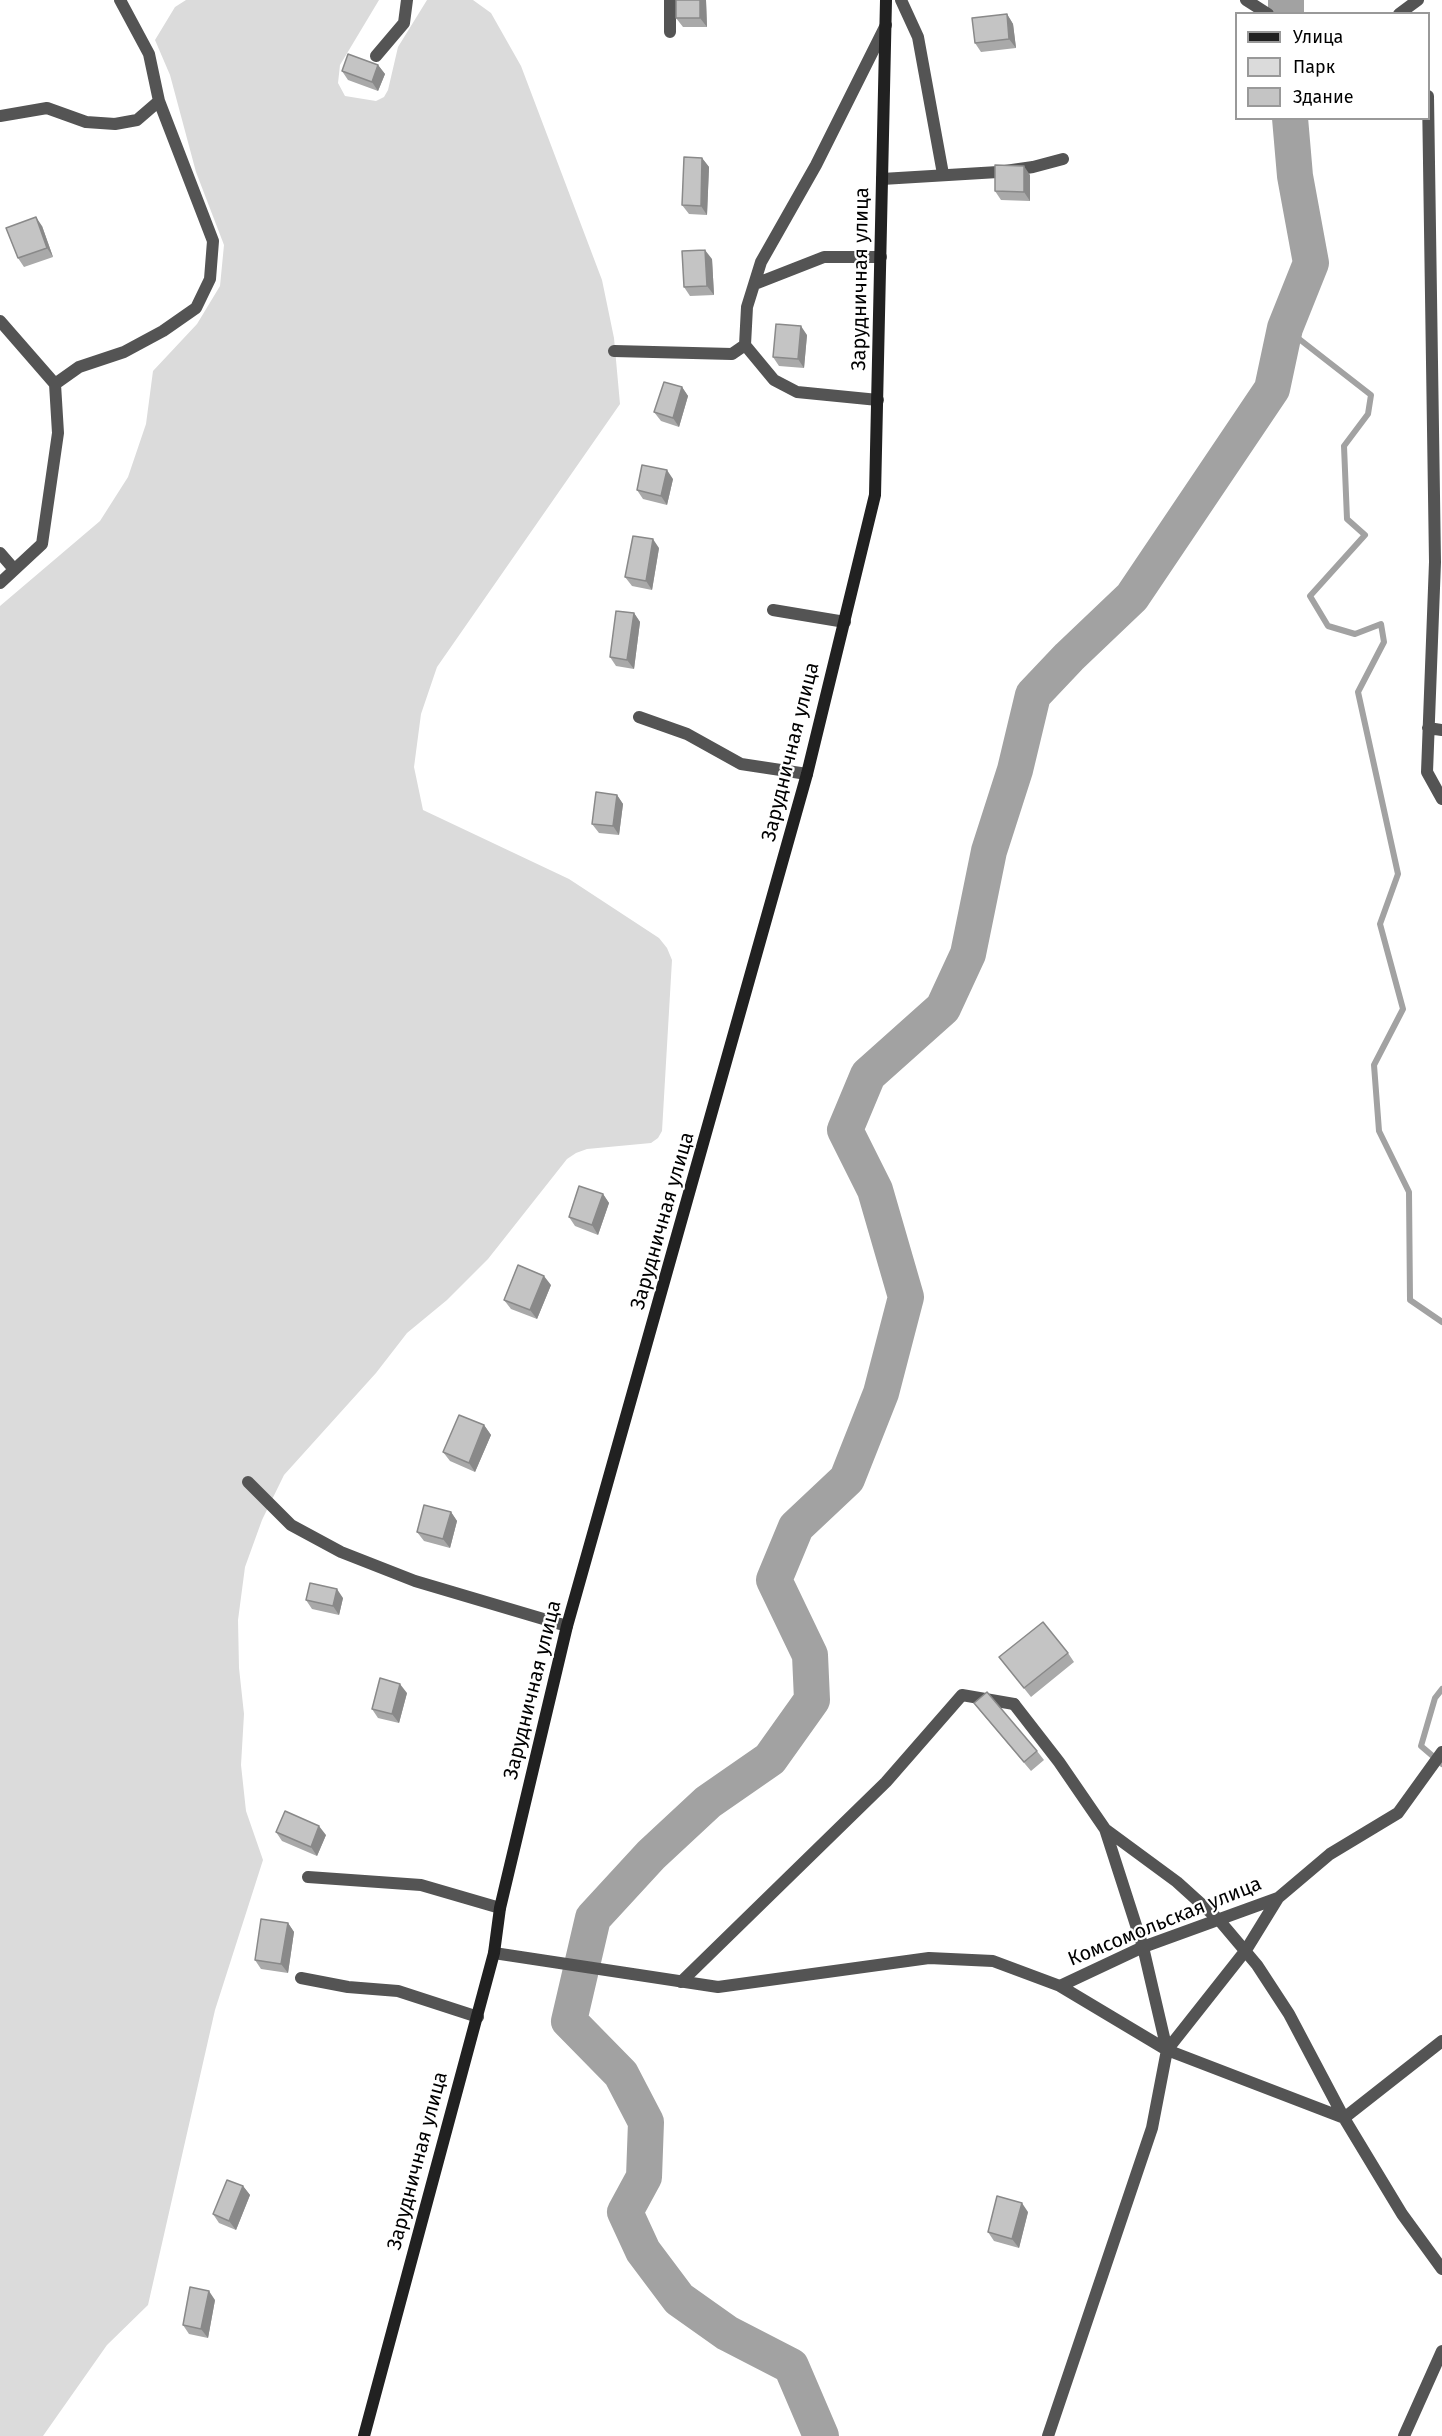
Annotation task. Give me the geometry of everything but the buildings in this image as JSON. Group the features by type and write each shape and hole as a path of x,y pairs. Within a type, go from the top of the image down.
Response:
{"street":[{"path":"55,384 79,367 124,352 163,331 196,308 210,279 213,241 159,101 149,54 120,0"},
{"path":"376,56 404,23 407,0"},
{"path":"670,0 670,32"},
{"name":"Зарудничная улица","path":"364,2436 478,2017 494,1953 500,1908 567,1626 807,774 876,495 886,0"},
{"path":"901,0 918,37 944,174"},
{"path":"1246,0 1265,12"},
{"path":"1402,12 1418,0"},
{"path":"878,400 797,392 774,380 745,345 747,307 761,262 816,165 886,25"},
{"path":"0,116 47,108 86,122 115,124 137,120 159,101"},
{"path":"1429,120 1438,563 1427,772 1442,799"},
{"path":"882,179 998,172 1033,167 1063,159"},
{"path":"755,284 824,257 881,257"},
{"path":"0,321 55,384 58,433 42,544 13,568 0,583"},
{"path":"614,351 732,354 745,345"},
{"path":"0,553 13,568"},
{"path":"773,610 844,622"},
{"path":"639,717 687,734 741,764 807,774"},
{"path":"1428,728 1442,730"},
{"path":"248,1482 291,1525 340,1552 415,1581 567,1626"},
{"path":"681,1982 886,1782 962,1695 1014,1704 1059,1762 1105,1829 1143,1947 1167,2050 1152,2128 1047,2436"},
{"name":"Комсомольская улица","path":"1060,1986 1143,1947 1278,1898 1330,1854 1398,1813 1442,1752"},
{"path":"1105,1829 1177,1882 1219,1920 1246,1950 1290,2014 1344,2118 1402,2214 1442,2269"},
{"path":"308,1877 421,1886 500,1908"},
{"path":"1167,2050 1246,1950 1278,1898"},
{"path":"494,1953 718,1987 929,1958 993,1961 1060,1986 1167,2050 1344,2118"},
{"path":"301,1978 398,1991 478,2017"},
{"path":"1344,2118 1442,2041"},
{"path":"1404,2436 1442,2351"}],"green space":[{"path":"186,0 379,0 340,65 338,83 345,96 376,101 384,97 388,90 398,47 427,0 473,0 491,13 521,66 602,280 614,338 620,404 437,667 421,714 414,767 423,810 569,879 659,938 667,948 672,960 662,1131 651,1143 587,1149 567,1159 488,1259 447,1300 407,1333 376,1373 284,1475 262,1520 245,1567 238,1620 239,1668 244,1714 241,1765 246,1811 263,1860 215,2010 148,2305 107,2345 43,2436 0,2436 0,606 100,521 128,477 146,424 153,371 197,324 220,286 224,245 196,172 170,75 155,40 175,7"}],"waterway":[{"path":"1286,0 1286,12"},
{"path":"821,2436 791,2366 727,2333 679,2299 643,2251 625,2212 644,2177 646,2122 621,2074 569,2021 593,1918 651,1855 708,1802 770,1759 812,1700 810,1655 774,1580 796,1527 847,1479 881,1393 906,1297 875,1190 845,1130 868,1075 943,1008 968,954 989,851 1015,770 1033,695 1132,597 1272,389 1285,328 1311,263 1295,176 1290,120"},
{"path":"1285,328 1371,395 1368,414 1344,446 1347,519 1365,535 1310,596 1328,626 1355,634 1381,624 1384,642 1358,692 1398,874 1380,924 1403,1009 1374,1065 1379,1131 1409,1192 1410,1300 1442,1322"},
{"path":"1442,1689 1435,1698 1421,1746 1442,1764"}]}
